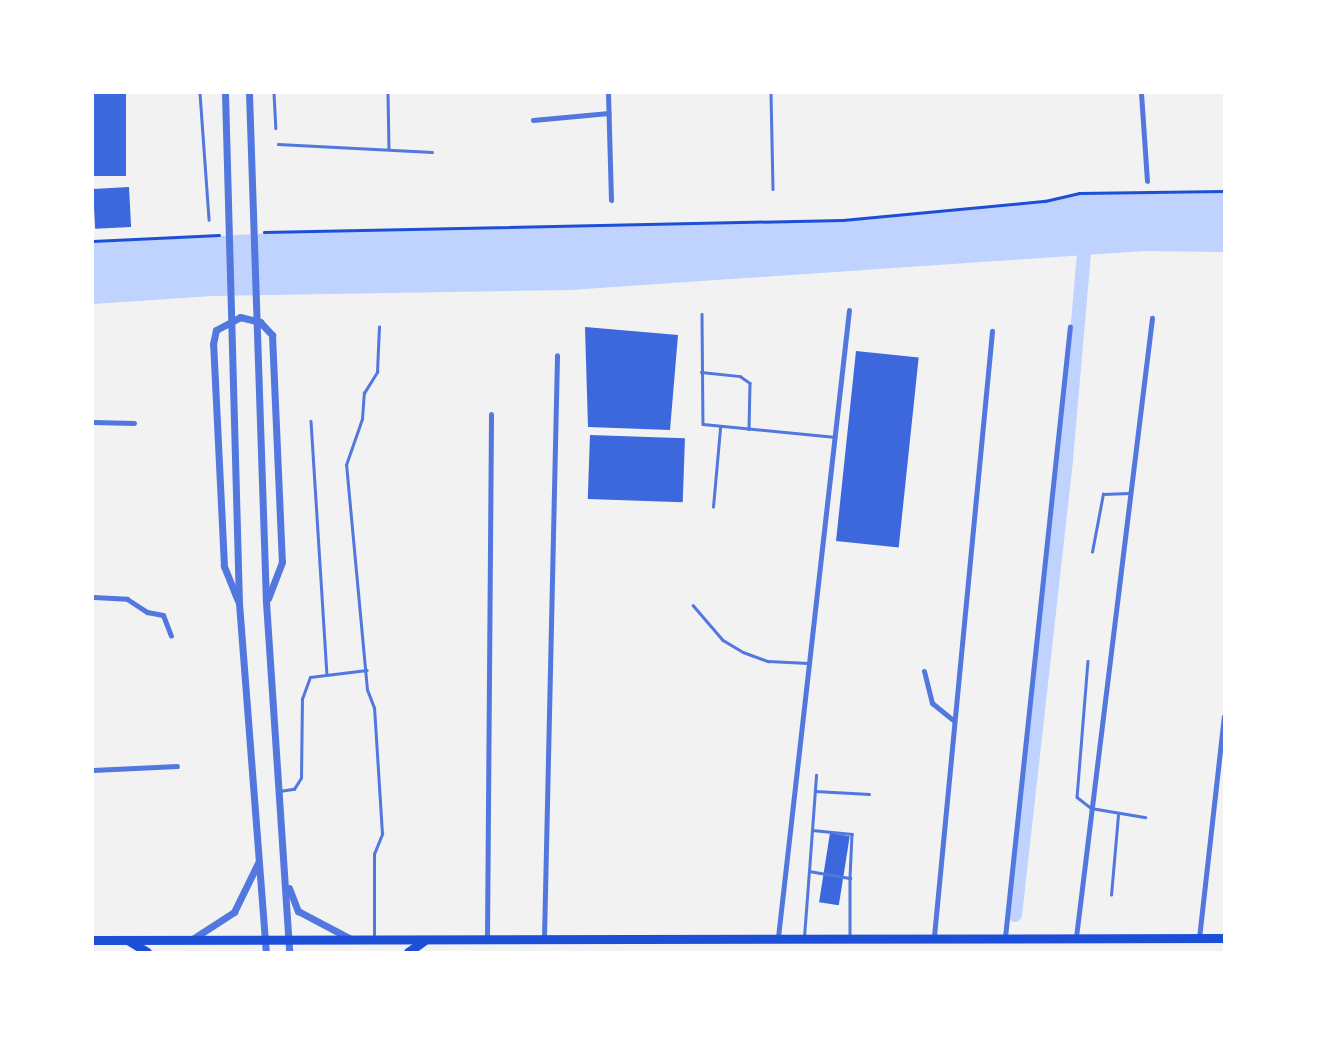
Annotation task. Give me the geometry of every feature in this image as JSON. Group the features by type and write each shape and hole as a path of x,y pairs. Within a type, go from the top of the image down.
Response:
{"main road":[{"path":"93,940 934,936 1224,938"},
{"path":"408,952 428,939"},
{"path":"127,941 147,952"}],"street":[{"path":"225,93 239,603 266,952"},
{"path":"249,93 266,601 289,952"},
{"path":"608,93 611,200"},
{"path":"1140,93 1147,181"},
{"path":"533,120 609,113"},
{"path":"778,937 849,310"},
{"path":"239,603 223,566 213,344 216,330 240,317 260,322 272,335 282,562 266,601"},
{"path":"1076,937 1152,318"},
{"path":"1005,937 1070,326"},
{"path":"934,936 992,331"},
{"path":"544,938 557,355"},
{"path":"487,938 491,414"},
{"path":"93,422 134,423"},
{"path":"93,597 127,599 147,612 163,615 170,636"},
{"path":"924,671 932,703 954,721"},
{"path":"1199,938 1224,716"},
{"path":"93,770 177,766"},
{"path":"191,940 213,930 234,912 259,861"},
{"path":"286,877 298,912 351,939"}],"lane":[{"path":"200,93 209,220"},
{"path":"274,93 276,128"},
{"path":"388,93 389,150"},
{"path":"771,93 773,189"},
{"path":"278,144 432,152"},
{"path":"702,314 700,419 720,428 835,436"},
{"path":"374,940 374,854 382,834 374,708 367,670 346,465 362,419 364,393 377,372 379,327"},
{"path":"701,372 740,376 750,383 749,430"},
{"path":"311,421 327,672"},
{"path":"713,507 720,428"},
{"path":"1092,552 1104,494 1129,493"},
{"path":"693,605 723,640 743,652 768,660 810,663"},
{"path":"1088,661 1077,790 1080,802 1091,808 1145,817"},
{"path":"279,791 299,785 302,699 310,677 327,672 367,670"},
{"path":"804,937 816,775"},
{"path":"815,791 869,794"},
{"path":"1111,895 1119,813"},
{"path":"812,830 852,834 849,937"},
{"path":"809,872 850,878"}],"path":[{"path":"253,232 843,220 1045,201 1079,193 1224,191"},
{"path":"93,241 225,234"}],"water":[{"path":"1224,193 1224,252 1144,251 570,290 212,296 93,304 93,243 276,233 847,221 1047,202 1083,194"}],"building":[{"path":"93,93 126,93 126,176 93,176"},
{"path":"129,187 131,227 95,229 93,189"},
{"path":"585,327 678,335 670,430 588,427"},
{"path":"856,351 919,358 899,548 836,541"},
{"path":"590,435 685,438 683,502 588,499"},
{"path":"830,833 850,836 839,905 819,902"}],"waterway":[{"path":"1015,915 1066,459 1085,240"}]}
